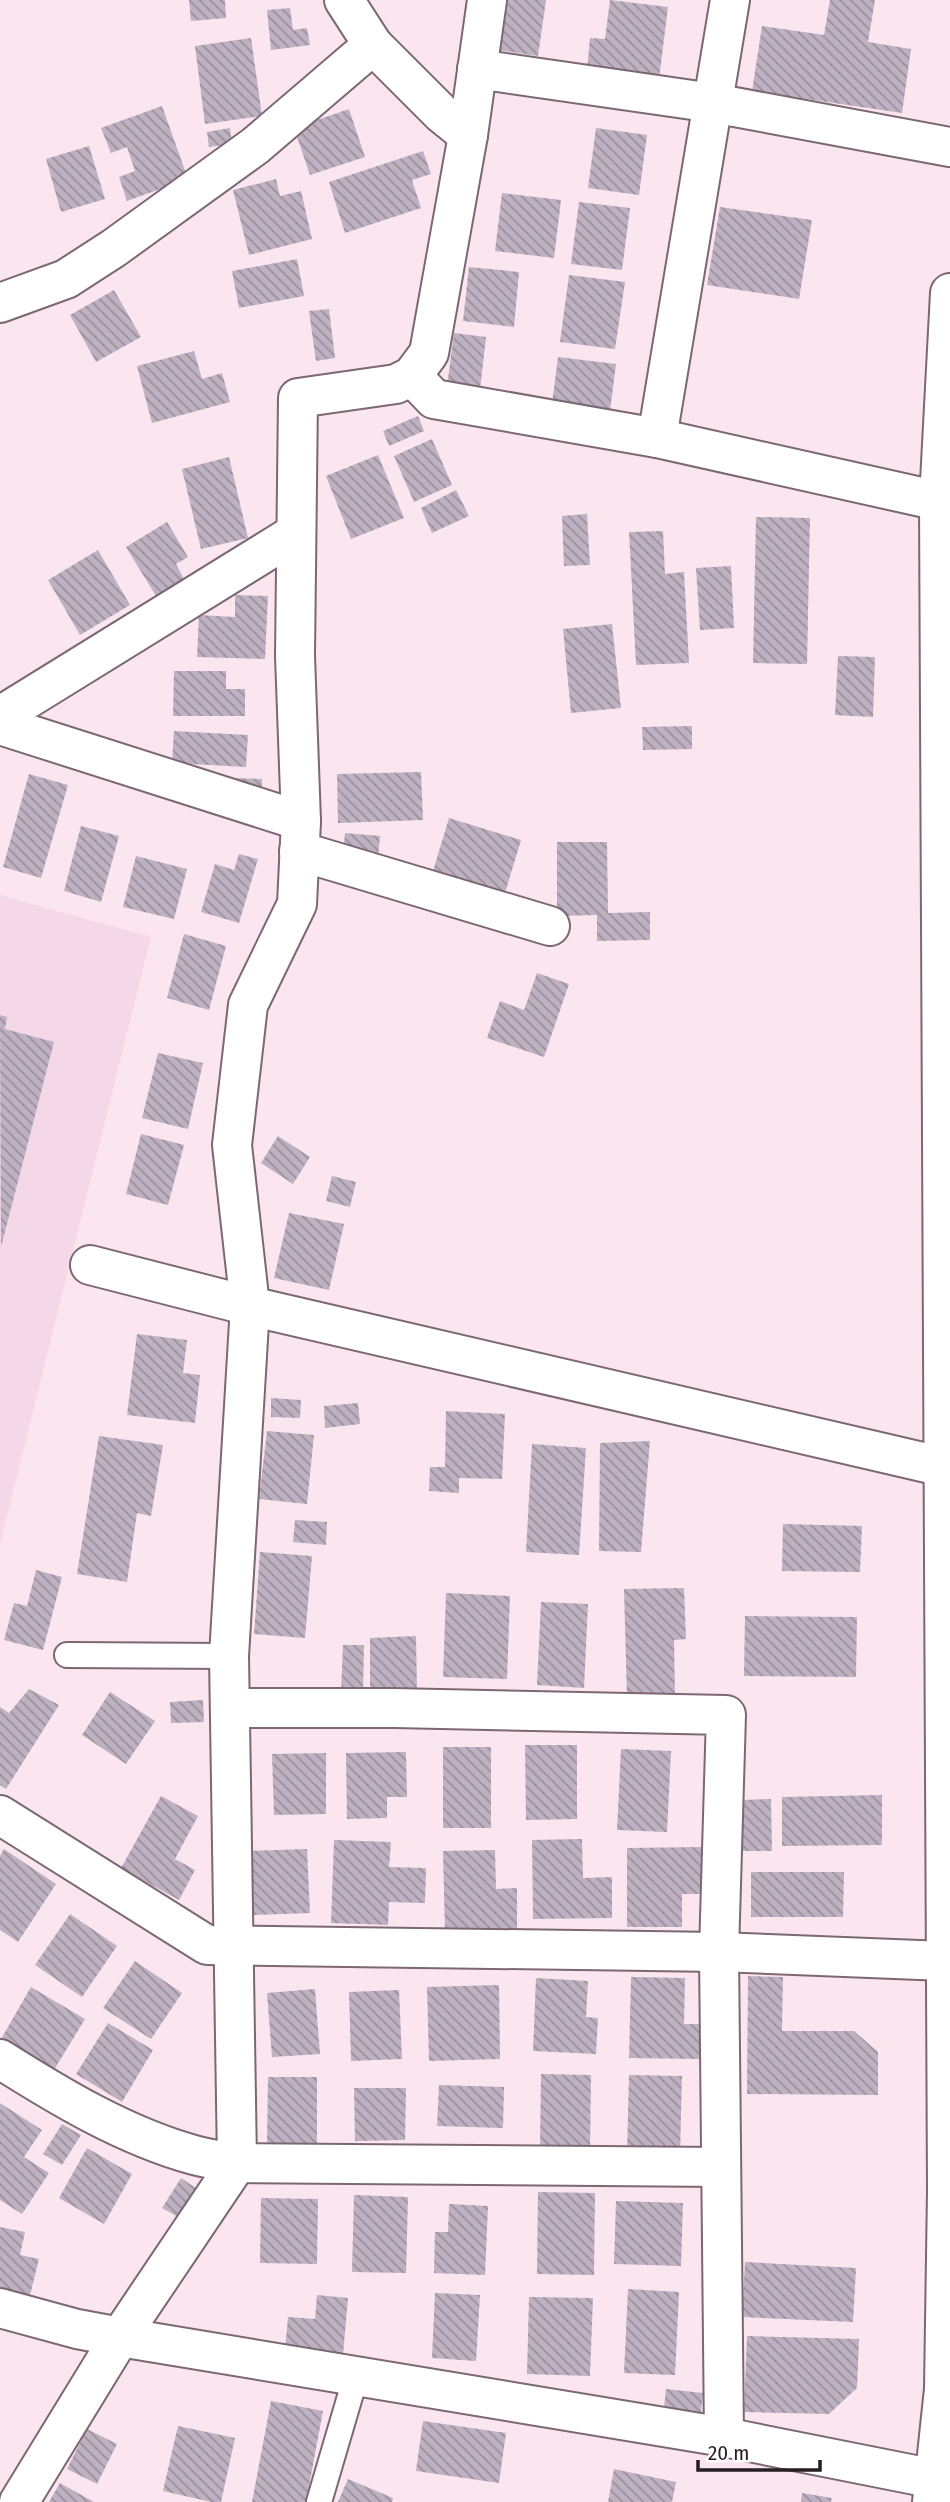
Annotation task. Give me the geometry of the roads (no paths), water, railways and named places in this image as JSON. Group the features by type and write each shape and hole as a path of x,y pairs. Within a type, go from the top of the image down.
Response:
{"main road":[{"path":"344,0 373,45 442,114 467,135"},
{"path":"19,2502 120,2337 237,2163 229,1656 250,1306 232,1145 248,1005 297,904 300,836 295,656 298,398 396,384 412,376 429,353 467,135 487,0"},
{"path":"657,438 730,0"},
{"path":"0,303 66,279 114,248 255,146 373,45"},
{"path":"477,69 712,103 950,147"},
{"path":"0,2308 77,2329 120,2337 724,2437 933,2491 944,2363 947,2191 939,501 950,293"},
{"path":"412,376 434,399 657,438 939,501"},
{"path":"0,716 296,533"},
{"path":"0,725 550,926"},
{"path":"90,1265 250,1306 944,1467"},
{"path":"231,1708 726,1715 719,1952 724,2437"},
{"path":"0,1815 207,1945 719,1952 945,1961"},
{"path":"0,2059 34,2081 122,2128 194,2155 237,2163 721,2167"}],"lane":[{"path":"67,1655 229,1656"},
{"path":"319,2502 356,2376"}]}
